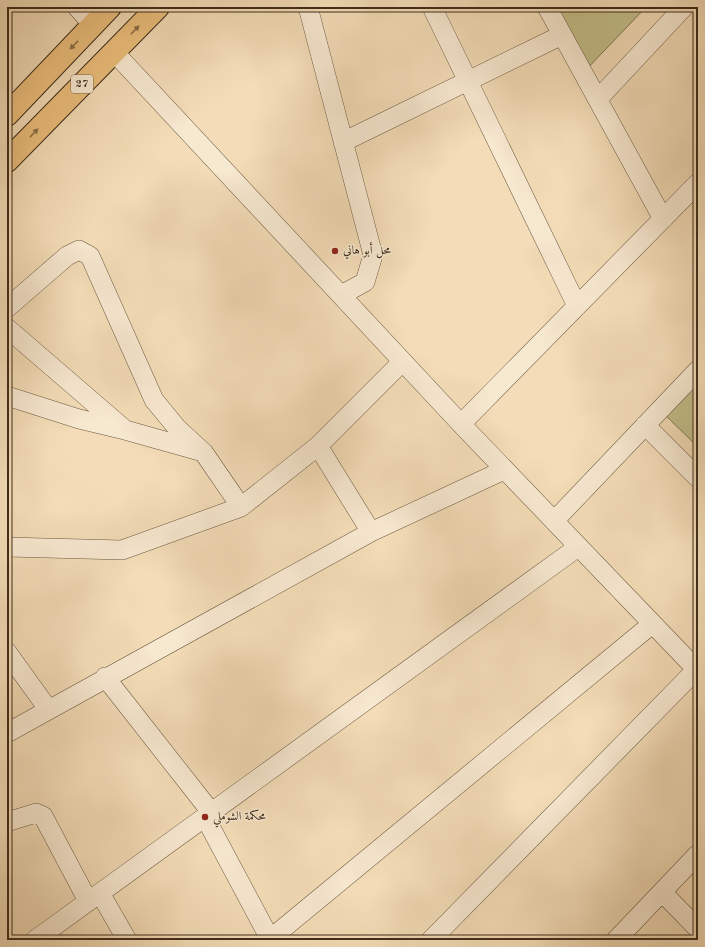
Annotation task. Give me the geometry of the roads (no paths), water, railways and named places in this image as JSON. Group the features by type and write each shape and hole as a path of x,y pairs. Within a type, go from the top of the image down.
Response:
{"main road":[{"path":"7,115 110,7"},
{"name":"27","path":"7,161 158,7"}],"street":[{"path":"77,7 93,25"},
{"path":"308,7 373,255 365,282 341,295"},
{"path":"432,7 577,306"},
{"path":"598,99 684,7"},
{"path":"550,9 562,35 663,219"},
{"path":"343,142 562,35"},
{"path":"114,52 402,362 697,670 431,940"},
{"path":"461,424 698,183"},
{"path":"7,308 67,256 79,250 90,256 154,400 177,428 204,452 241,507"},
{"path":"7,328 125,430"},
{"path":"7,548 122,550 241,507 318,446 402,362"},
{"path":"554,521 698,370"},
{"path":"7,396 79,419 204,452"},
{"path":"645,425 698,478"},
{"path":"318,446 371,532"},
{"path":"7,733 105,677 371,532 504,470"},
{"path":"35,940 578,547"},
{"path":"105,677 208,814 270,939 652,624"},
{"path":"7,652 48,709"},
{"path":"7,822 36,813 43,816 94,897 127,940"},
{"path":"616,940 698,854"},
{"path":"662,892 698,929"}],"place":[{"name":"محل أبو هاني","path":"335,251"},
{"name":"محكمة الشوملي","path":"205,817"}]}
